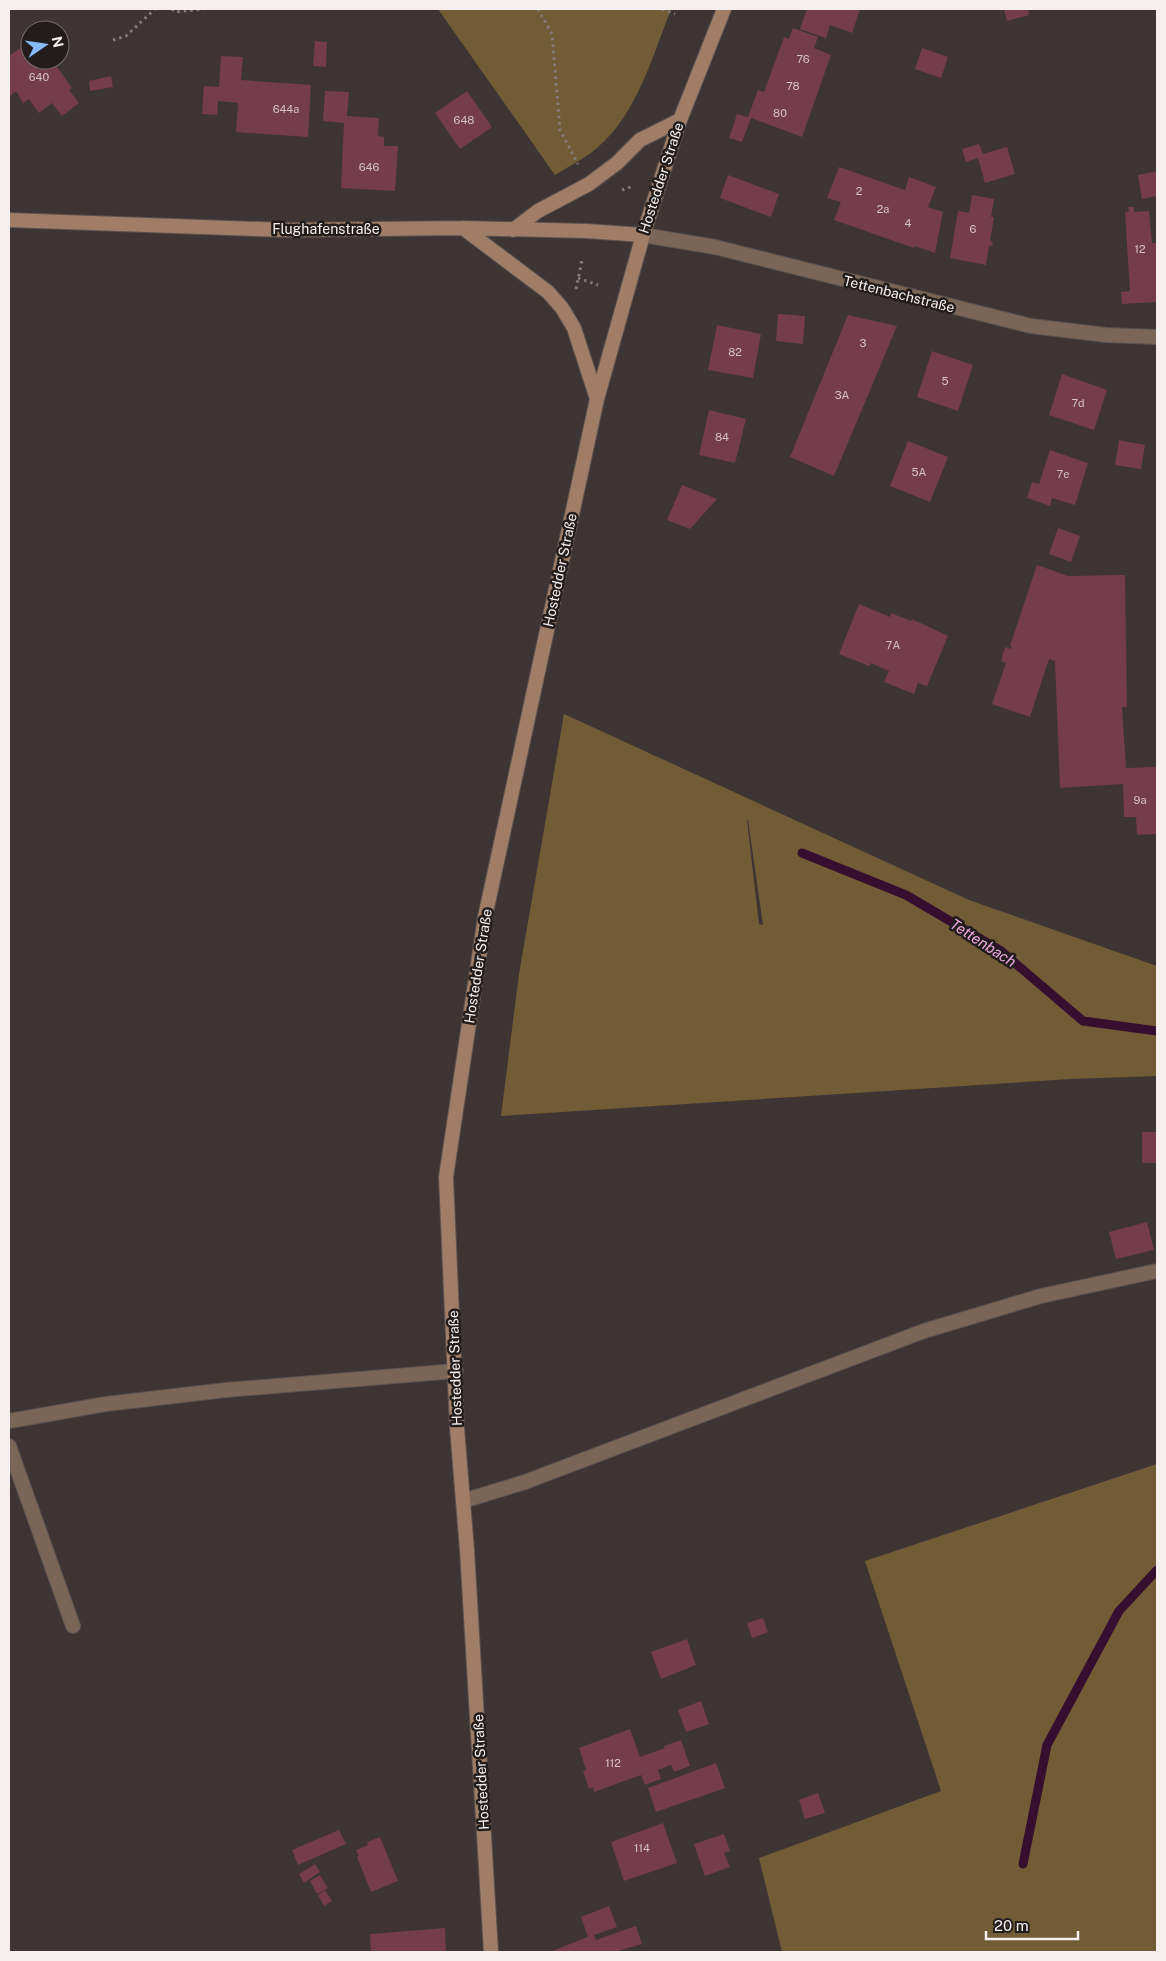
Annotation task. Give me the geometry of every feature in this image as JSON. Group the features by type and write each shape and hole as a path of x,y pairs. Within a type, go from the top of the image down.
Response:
{"main road":[{"name":"Hostedder Straße","path":"491,1952 457,1428 456,1370 446,1177 485,917 598,399 642,235 680,120 724,9"},
{"path":"513,230 538,211 589,184 617,163 640,140 680,120"},
{"name":"Flughafenstraße","path":"9,220 285,230 463,228 642,235"},
{"path":"463,228 548,292 562,308 574,328 598,399"}],"street":[{"name":"Tettenbachstraße","path":"642,235 715,247 1031,326 1106,335 1157,337"},
{"path":"463,1501 525,1482 924,1332 1040,1296 1157,1270"},
{"path":"9,1421 106,1404 226,1390 456,1370"},
{"path":"9,1446 73,1626"}],"path":[{"path":"113,40 126,36 155,9"},
{"path":"172,9 175,12 204,9"},
{"path":"538,9 552,34 560,130 581,170"},
{"path":"662,9 675,14"},
{"path":"575,294 582,260"},
{"path":"578,278 598,285"}],"shaded area":[{"path":"438,9 671,9 640,89 630,108 604,141 588,155 555,175"},
{"path":"564,714 969,900 1157,966 1157,1076 1071,1079 501,1116 519,974","holes":["748,820 763,925 759,924"]},
{"path":"1157,1464 1157,1952 782,1952 759,1858 941,1791 865,1561"}],"building":[{"path":"807,9 860,9 852,33 830,25 826,38 800,29"},
{"path":"1004,9 1028,9 1029,15 1007,21"},
{"path":"793,28 818,37 814,48 831,55 802,137 751,118 742,142 729,138 737,114 748,117 758,90 764,92 784,37 789,39"},
{"path":"315,41 327,42 326,67 313,66"},
{"path":"20,48 20,70 59,70 72,88 69,90 79,103 62,116 52,103 39,113 29,99 23,103 16,91 9,97 9,56"},
{"path":"922,48 948,57 941,78 915,69"},
{"path":"221,56 243,57 241,80 311,85 308,137 236,132 238,103 218,101 217,115 202,114 204,86 219,87"},
{"path":"111,76 113,87 90,91 89,81"},
{"path":"325,91 349,92 347,116 379,118 378,136 384,137 384,146 398,146 395,191 341,188 344,123 323,121"},
{"path":"467,91 492,127 460,149 435,113"},
{"path":"979,144 983,154 1007,147 1015,174 985,183 978,158 966,162 962,149"},
{"path":"839,167 905,190 909,177 936,187 928,207 943,212 935,253 915,246 914,248 834,220 841,202 827,198"},
{"path":"1157,171 1157,196 1142,199 1138,175"},
{"path":"728,175 779,194 771,217 720,198"},
{"path":"972,195 994,199 991,217 994,217 990,241 993,242 992,246 989,246 986,265 950,258 958,211 969,213"},
{"path":"1128,207 1134,207 1134,212 1149,211 1152,243 1157,243 1157,302 1122,304 1121,292 1130,291 1125,212 1129,212"},
{"path":"778,314 805,316 803,344 776,341"},
{"path":"848,315 897,326 834,476 790,457"},
{"path":"717,325 761,334 753,378 708,370"},
{"path":"932,351 973,365 958,411 917,397"},
{"path":"1062,374 1107,390 1094,430 1049,415"},
{"path":"709,410 746,419 735,463 699,455"},
{"path":"1119,440 1145,445 1141,469 1115,465"},
{"path":"908,441 948,457 930,502 890,486"},
{"path":"1050,450 1088,463 1075,505 1052,498 1050,506 1027,498 1032,482 1039,484"},
{"path":"682,485 717,499 690,529 667,520"},
{"path":"1058,528 1080,536 1071,562 1049,554"},
{"path":"1037,565 1068,576 1125,575 1127,707 1122,707 1126,768 1157,767 1157,834 1137,835 1136,817 1124,817 1123,784 1060,788 1055,661 1049,659 1030,717 992,704 1006,663 1001,661 1005,647 1011,649 1012,647 1010,646"},
{"path":"859,604 890,617 891,613 911,621 912,619 948,636 927,686 918,683 914,694 884,682 889,671 871,663 869,666 839,654"},
{"path":"1142,1132 1157,1132 1157,1163 1142,1163"},
{"path":"1147,1222 1154,1250 1116,1259 1109,1232"},
{"path":"763,1618 768,1632 752,1638 747,1623"},
{"path":"687,1639 696,1665 661,1679 651,1652"},
{"path":"701,1701 709,1724 686,1732 678,1710"},
{"path":"630,1729 640,1757 681,1740 690,1766 674,1772 671,1765 658,1770 661,1779 645,1785 641,1775 594,1792 593,1787 589,1789 583,1771 586,1770 579,1748"},
{"path":"716,1763 725,1788 656,1812 648,1788"},
{"path":"818,1793 825,1813 805,1819 799,1800"},
{"path":"663,1823 677,1863 624,1881 611,1842"},
{"path":"339,1830 346,1844 298,1865 292,1850"},
{"path":"724,1834 730,1851 724,1853 730,1867 705,1876 694,1844"},
{"path":"380,1837 398,1881 371,1892 356,1850 368,1845 367,1842"},
{"path":"315,1864 320,1872 304,1883 299,1874"},
{"path":"320,1875 328,1888 317,1894 310,1881"},
{"path":"325,1890 332,1901 324,1906 318,1895"},
{"path":"609,1906 617,1927 594,1935 596,1940 636,1926 642,1944 615,1952 552,1952 588,1937 581,1917"},
{"path":"445,1928 446,1952 371,1952 370,1934"}],"waterway":[{"name":"Tettenbach","path":"802,853 906,895 1001,951 1083,1021 1157,1031"},
{"path":"1023,1864 1047,1745 1119,1611 1157,1570"}]}
